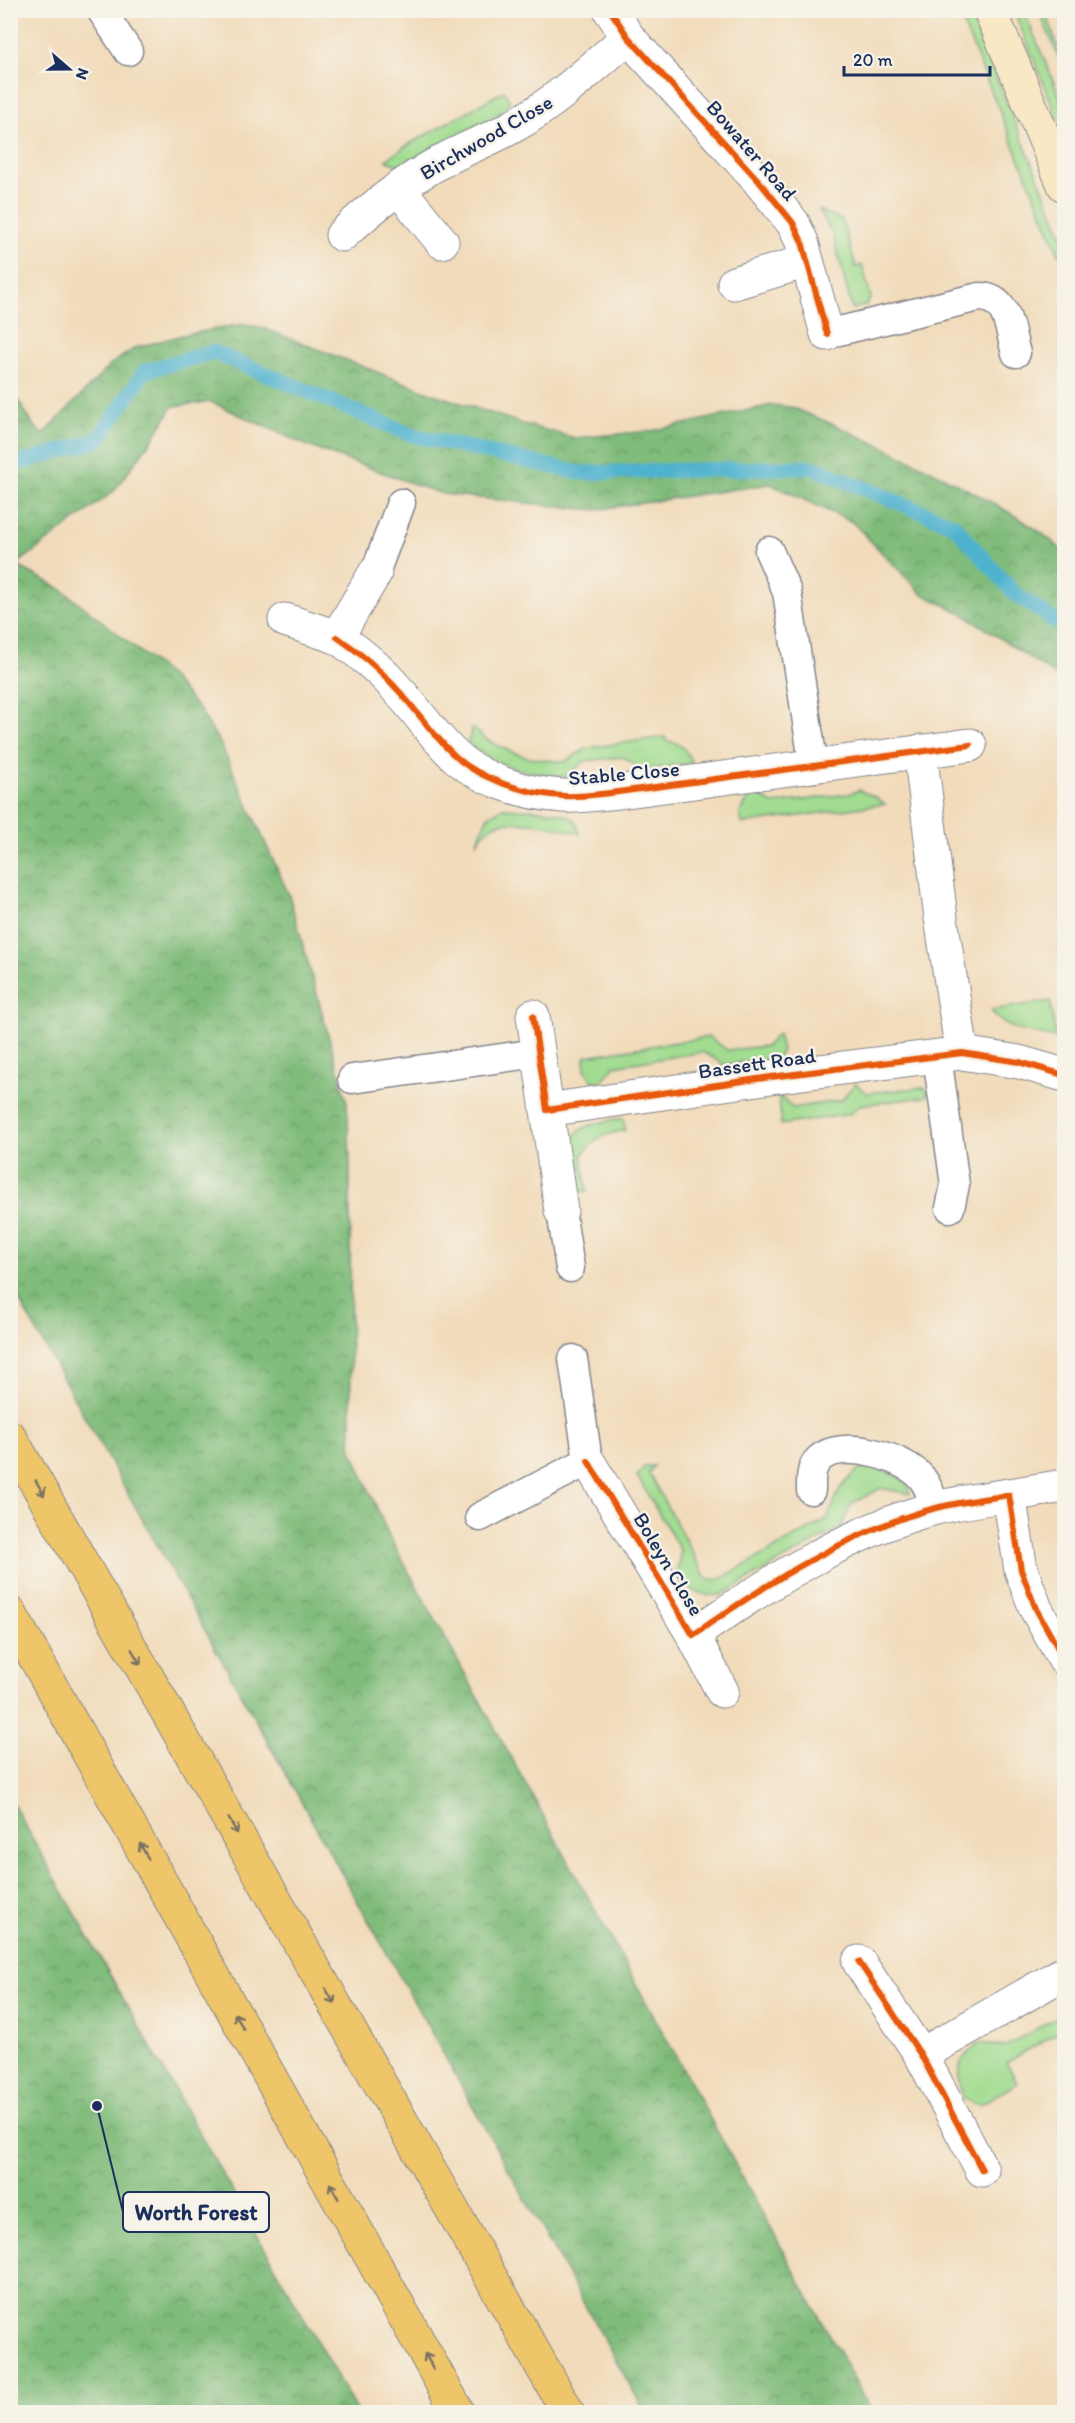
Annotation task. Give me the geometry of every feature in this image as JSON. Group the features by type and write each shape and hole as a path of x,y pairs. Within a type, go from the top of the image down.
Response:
{"highway":[{"path":"10,1437 568,2412"},
{"path":"10,1613 458,2412"}],"street":[{"name":"Bowater Road","path":"610,10 628,37 781,206 793,223 807,261 827,334"},
{"path":"990,10 1065,185"},
{"name":"Birchwood Close","path":"342,235 398,188 442,161 512,127 535,113 571,87 628,37"},
{"name":"Birchwood Close","path":"398,188 442,242"},
{"path":"734,283 807,261"},
{"path":"337,637 375,573"},
{"name":"Stable Close","path":"285,620 337,637 373,664 396,687 454,756 474,769 495,780 520,788 562,796 586,796 814,768 970,745"},
{"path":"920,751 941,918 950,1054"},
{"path":"533,1016 561,1211"},
{"name":"Bassett Road","path":"547,1110 759,1078 950,1054 1019,1062 1065,1075"},
{"name":"Boleyn Close","path":"588,1461 693,1635 722,1692"},
{"name":"Boleyn Close","path":"693,1635 742,1600 862,1534 935,1508 1065,1486"},
{"path":"1008,1495 1021,1570 1036,1610 1065,1659"},
{"path":"859,1962 921,2055 982,2170"},
{"path":"921,2055 1065,1973"}],"lane":[{"path":"101,10 128,51"},
{"path":"827,334 979,297 987,297 994,299 1004,309 1016,353"},
{"path":"375,573 401,503"},
{"path":"769,551 787,592 814,768"},
{"path":"352,1079 538,1053"},
{"path":"950,1054 955,1185 950,1208"},
{"path":"561,1211 570,1268"},
{"path":"480,1517 588,1461 573,1359"},
{"path":"811,1490 813,1468 826,1454 838,1451 880,1454 908,1466 921,1478 930,1491 935,1508"}],"green space":[{"path":"958,11 968,11 1064,239 1064,252 1059,254"},
{"path":"1014,11 1024,11 1064,107 1064,133"},
{"path":"1039,11 1046,11 1057,46 1064,45 1064,50 1058,56"},
{"path":"504,91 509,100 508,109 399,166 386,160 406,146"},
{"path":"819,210 842,220 856,267 862,265 871,298 866,305 852,309 833,235"},
{"path":"244,324 263,328 434,394 523,424 575,438 651,431 772,405 791,407 885,448 999,506 1044,535 1064,552 1064,681 965,615 922,594 852,522 770,484 594,510 442,494 308,446 211,402 173,406 154,437 114,491 16,565 61,589 170,676 201,712 220,743 289,895 347,1102 350,1159 351,1448 389,1536 872,2412 645,2412 11,1286 10,386 33,425 43,435 111,364 135,348 183,335"},
{"path":"472,728 489,741 509,751 530,758 565,762 587,748 665,737 666,741 682,748 692,763 642,770 623,757 585,761 566,777 538,773 514,768 480,752 468,743"},
{"path":"859,790 885,804 742,824 740,813 753,791 772,804 849,794"},
{"path":"503,808 541,810 561,814 575,821 580,834 561,828 523,822 500,823 485,832 476,844 488,816"},
{"path":"1050,1001 1056,1038 1011,1027 991,1010"},
{"path":"778,1034 782,1050 778,1058 725,1065 703,1052 614,1066 602,1081 593,1081 585,1067 586,1056 709,1037 727,1050 766,1046"},
{"path":"855,1083 866,1093 925,1088 929,1093 925,1097 860,1105 850,1114 781,1125 779,1095 793,1108 842,1100"},
{"path":"623,1118 625,1130 600,1137 582,1156 587,1191 574,1193 570,1159 573,1138 579,1131 589,1126"},
{"path":"645,1466 654,1466 649,1473 706,1578 714,1580 722,1578 827,1519 841,1487 858,1470 869,1467 885,1470 906,1481 910,1494 881,1488 851,1504 842,1527 721,1595 707,1595 690,1589 676,1574 681,1551 637,1476"},
{"path":"11,1800 357,2412 11,2412"},
{"path":"1064,2013 1064,2028 1006,2063 1018,2083 979,2105 964,2099 959,2082 960,2067 972,2049 980,2043 1005,2047"}],"waterway":[{"path":"10,466 98,440 145,371 213,352 412,435 580,473 812,467 954,525 1015,594 1064,627"}],"cycle path":[{"path":"610,10 628,37 758,180 793,223 802,242 827,334"},
{"path":"337,637 383,674 445,746 464,763 504,784 549,795 597,794 970,745"},
{"path":"533,1016 547,1110 771,1077 962,1053 1019,1062 1064,1075"},
{"path":"588,1461 693,1635 778,1579 841,1544 872,1530 904,1517 936,1508 1009,1495 1021,1570 1036,1609 1064,1659"},
{"path":"859,1962 921,2055 982,2170"}],"place":[{"name":"Worth Forest","path":"97,2106"}]}
